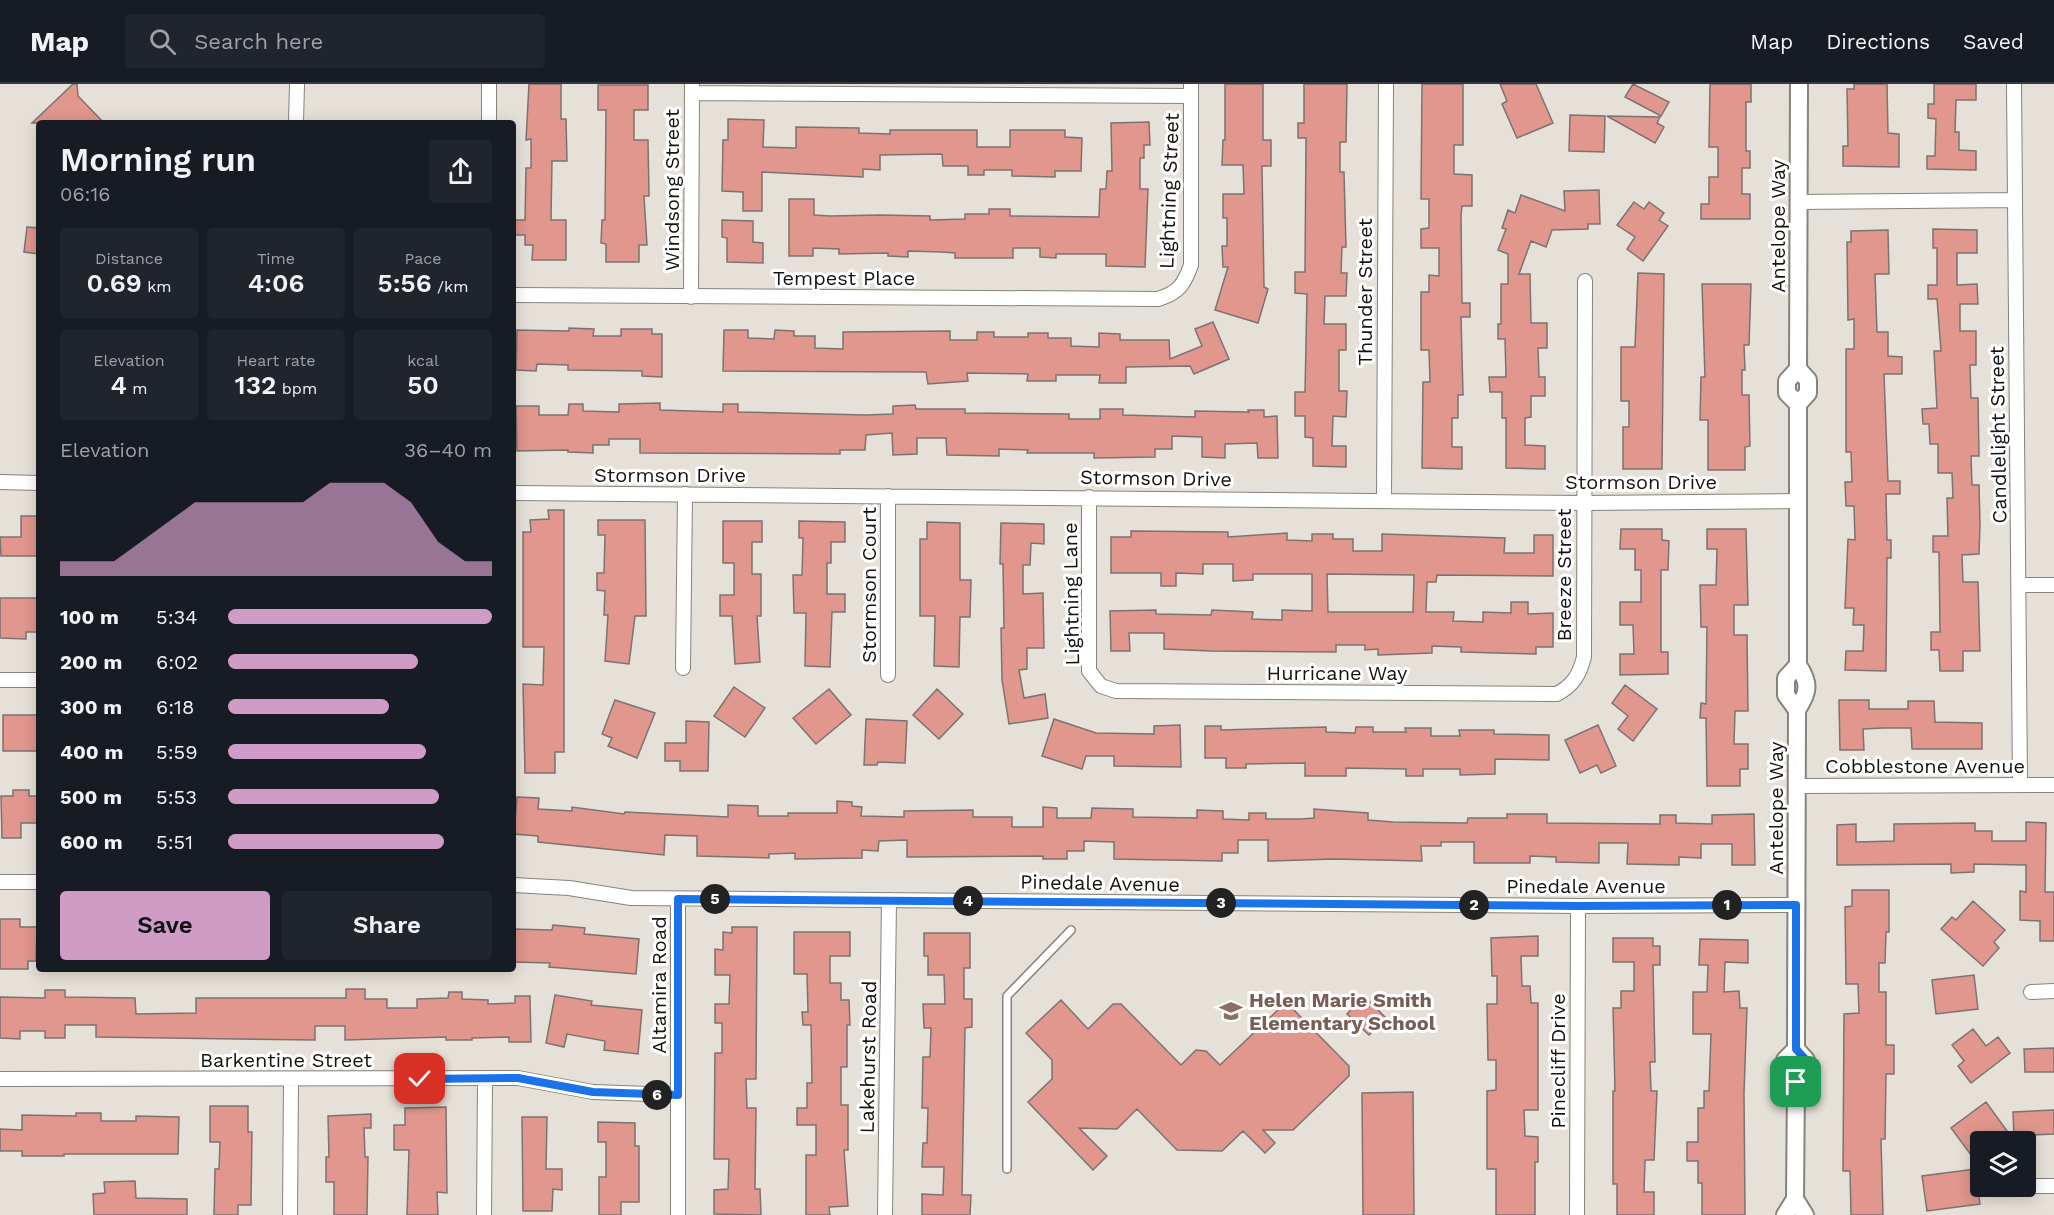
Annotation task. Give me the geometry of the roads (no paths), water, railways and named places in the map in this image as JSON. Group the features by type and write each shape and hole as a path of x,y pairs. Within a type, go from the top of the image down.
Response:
{"street":[{"path":"296,120 297,84"},
{"path":"489,84 489,120"},
{"name":"Thunder Street","path":"1384,501 1386,84"},
{"name":"Antelope Way","path":"1795,1199 1796,1082 1785,1071 1785,1060 1796,1049 1797,710 1786,695 1786,678 1798,665 1798,404 1787,393 1787,381 1798,369 1799,84"},
{"name":"Candlelight Street","path":"2014,84 2020,785"},
{"path":"692,88 1191,90"},
{"name":"Windsong Street","path":"691,297 692,88"},
{"name":"Lightning Street","path":"1174,294 1185,282 1191,265 1191,90"},
{"path":"1799,202 2015,200"},
{"name":"Breeze Street","path":"1571,686 1580,673 1584,657 1586,281"},
{"name":"Tempest Place","path":"516,295 1158,299 1174,294"},
{"path":"0,482 36,483"},
{"name":"Stormson Drive","path":"516,493 1384,501 1798,501"},
{"path":"682,668 685,494"},
{"name":"Stormson Court","path":"888,496 888,675"},
{"name":"Lightning Lane","path":"1089,497 1089,671 1101,686"},
{"path":"2019,585 2054,585"},
{"path":"0,680 36,680"},
{"name":"Hurricane Way","path":"1101,686 1116,691 1557,694 1571,686"},
{"name":"Cobblestone Avenue","path":"1797,786 2054,785"},
{"path":"0,882 36,882"},
{"name":"Pinedale Avenue","path":"516,885 569,888 631,898 678,899 1578,906 1796,905"},
{"name":"Altamira Road","path":"678,899 678,1215"},
{"name":"Lakehurst Road","path":"885,1215 889,900"},
{"name":"Pinecliff Drive","path":"1577,1215 1578,906"},
{"path":"2031,992 2054,992"},
{"name":"Barkentine Street","path":"0,1079 541,1080 593,1092 678,1095"},
{"path":"484,1215 485,1079"},
{"path":"290,1215 291,1080"},
{"path":"2036,1186 2054,1186"},
{"path":"1785,1215 1795,1199 1805,1215"}],"lane":[{"path":"1007,1169 1007,996 1071,930"}],"place":[{"name":"Helen Marie Smith Elementary School","path":"1231,1011"}]}
